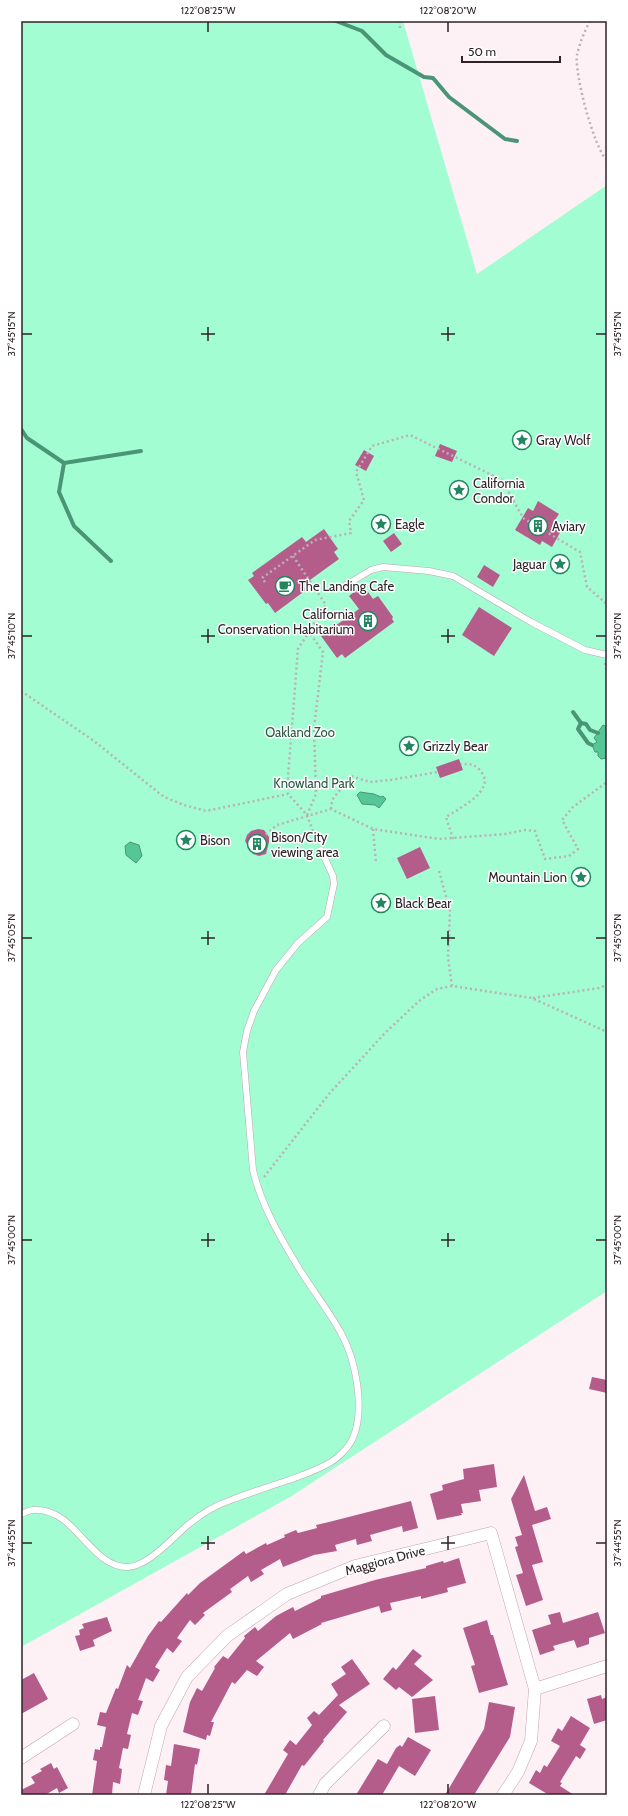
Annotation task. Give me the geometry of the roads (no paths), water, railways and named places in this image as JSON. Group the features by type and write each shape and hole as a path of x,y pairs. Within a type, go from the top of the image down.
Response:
{"street":[{"name":"Maggiora Drive","path":"144,1795 160,1726 187,1677 227,1636 287,1594 355,1566 491,1533 535,1689 531,1741 518,1772 503,1795"},
{"path":"535,1689 607,1666"},
{"path":"21,1758 73,1724"},
{"path":"320,1795 325,1784 384,1726"}],"lane":[{"path":"343,588 371,570 383,567 429,571 453,576 531,622 585,650 607,655"},
{"path":"21,1514 36,1509 48,1511 64,1519 101,1556 114,1564 128,1567 147,1561 190,1523 208,1511 226,1501 324,1466 331,1462 352,1441 359,1404 350,1356 341,1334 299,1269 257,1186 253,1170 243,1052 247,1031 254,1011 276,970 298,943 327,917 334,884 333,876 320,850"}],"waterway":[{"path":"336,21 362,31 386,55 424,77 433,78 449,97 505,139 517,141"},
{"path":"21,429 27,438 64,463 59,492 74,526 111,561"},
{"path":"64,463 141,451"},
{"path":"573,712 581,723 586,724 590,730 598,733"},
{"path":"581,723 578,729 588,743 592,745"}],"place":[{"name":"Gray Wolf","path":"522,440"},
{"name":"California Condor","path":"459,490"},
{"name":"Eagle","path":"381,524"},
{"name":"Aviary","path":"538,526"},
{"name":"Jaguar","path":"560,564"},
{"name":"The Landing Cafe","path":"285,586"},
{"name":"California Conservation Habitarium","path":"368,621"},
{"name":"Grizzly Bear","path":"409,746"},
{"name":"Bison","path":"186,840"},
{"name":"Bison/City viewing area","path":"257,844"},
{"name":"Mountain Lion","path":"581,877"},
{"name":"Black Bear","path":"381,903"}],"park label":[{"name":"Oakland Zoo","path":"300,732"},
{"name":"Knowland Park","path":"314,783"}]}
